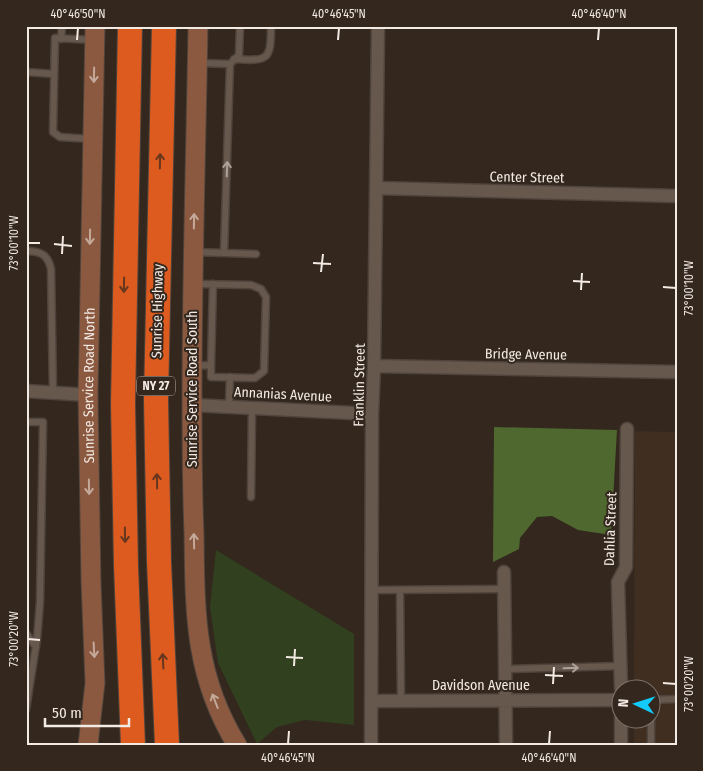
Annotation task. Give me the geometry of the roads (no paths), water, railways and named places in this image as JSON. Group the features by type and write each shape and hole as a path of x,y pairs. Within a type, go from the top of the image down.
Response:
{"highway":[{"name":"NY 27","path":"130,26 123,404 126,566 133,745"},
{"name":"Sunrise Highway","path":"164,26 156,400 159,562 167,745"}],"main road":[{"name":"Sunrise Service Road South","path":"198,26 192,284 195,597 198,637 207,677 221,716 237,745"},
{"name":"Sunrise Service Road North","path":"88,745 95,682 88,395 95,33"}],"street":[{"name":"Franklin Street","path":"371,745 372,414 378,26"},
{"name":"Center Street","path":"376,188 677,196"},
{"name":"Bridge Avenue","path":"374,366 677,372"},
{"path":"26,391 88,395"},
{"name":"Annanias Avenue","path":"192,405 372,414"},
{"name":"Dahlia Street","path":"621,678 618,582 626,568 627,429"},
{"path":"504,572 506,745"},
{"name":"Davidson Avenue","path":"371,701 610,700"},
{"path":"621,728 621,745"}],"lane":[{"path":"61,38 62,26"},
{"path":"224,253 232,62 239,55 240,26"},
{"path":"198,63 259,60 267,56 271,48 271,26"},
{"path":"92,139 60,137 53,132 55,38 95,33"},
{"path":"26,72 54,74"},
{"path":"26,251 42,253 48,259 51,269 54,393"},
{"path":"193,252 256,254"},
{"path":"192,284 212,284 252,285 261,288 266,297 264,371 255,378 211,377 212,284"},
{"path":"192,366 211,365"},
{"path":"228,406 230,377"},
{"path":"251,497 252,407"},
{"path":"26,422 43,422 40,602 36,647 26,709"},
{"path":"372,590 504,589"},
{"path":"400,590 401,700"},
{"path":"26,633 36,647"},
{"path":"505,669 620,666"},
{"path":"660,700 677,700"},
{"path":"652,728 652,745"}]}
